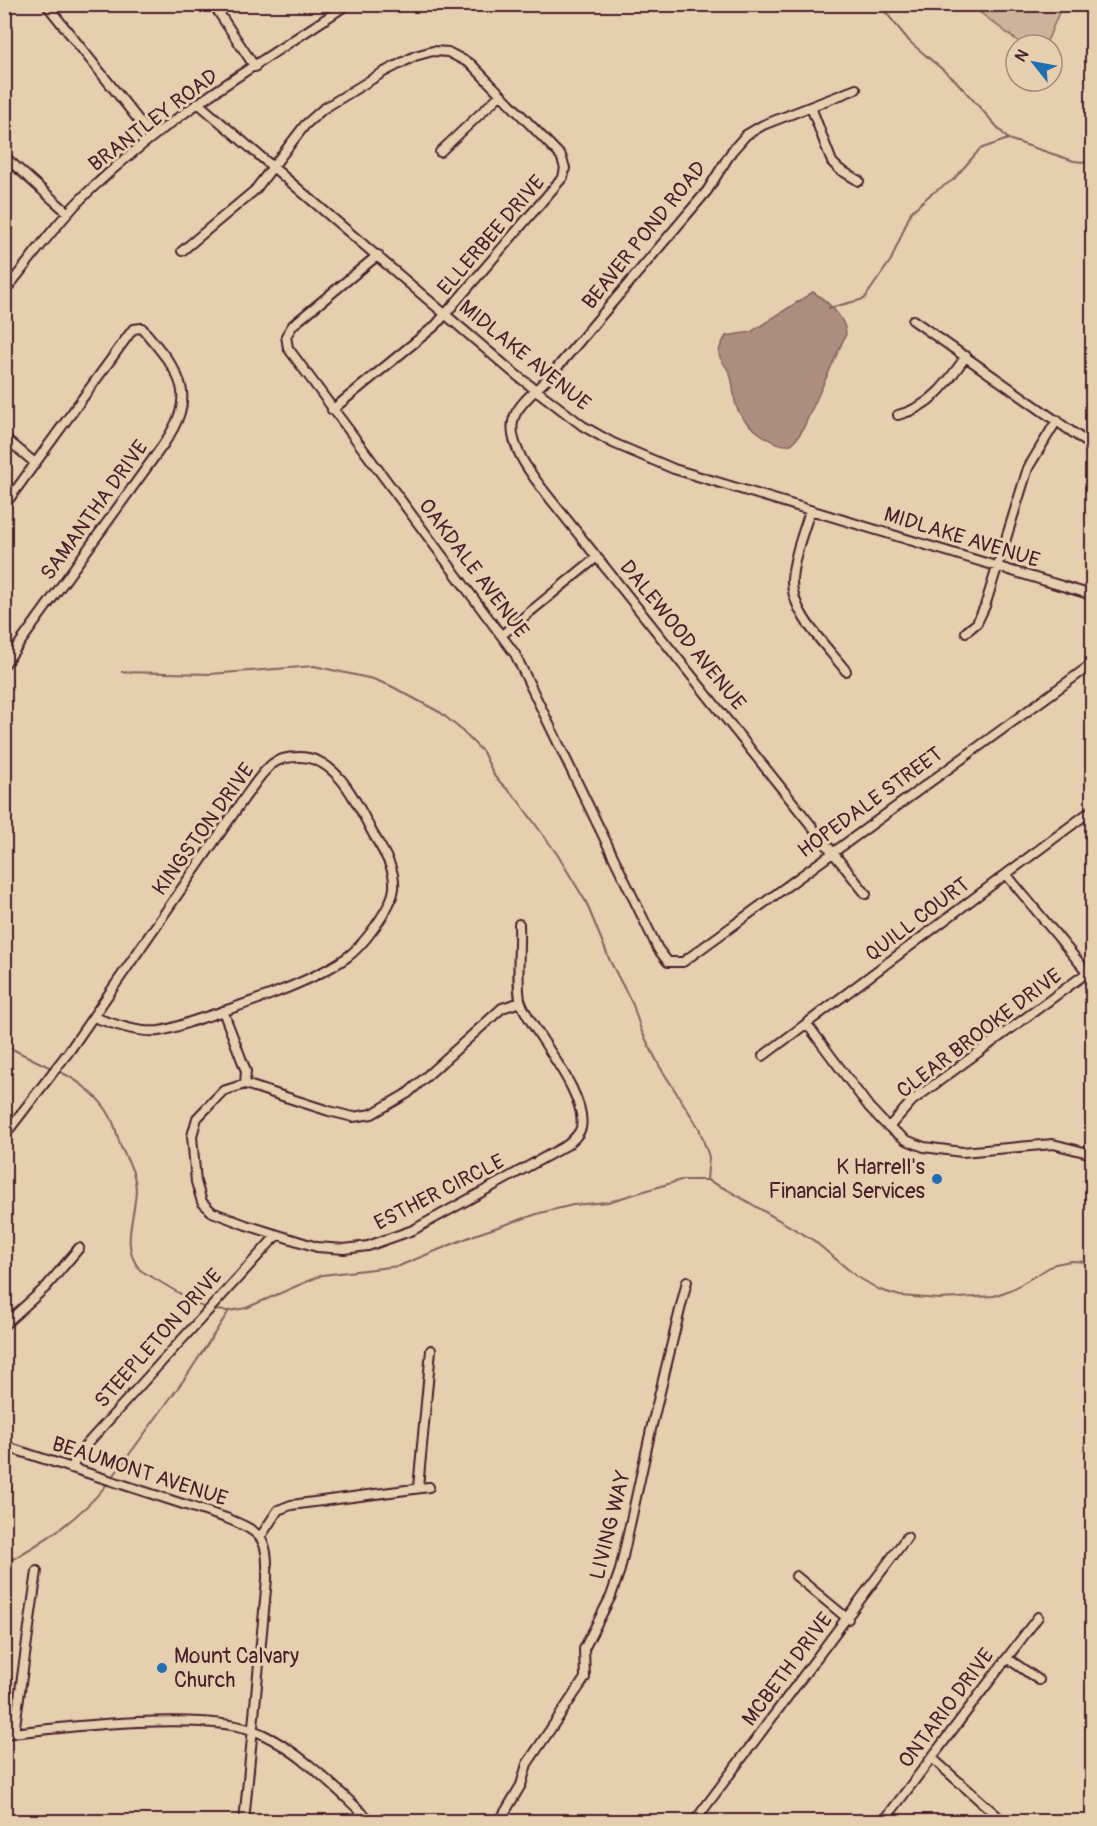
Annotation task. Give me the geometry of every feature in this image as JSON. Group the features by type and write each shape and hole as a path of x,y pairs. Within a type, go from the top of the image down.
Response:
{"street":[{"path":"46,4 152,137"},
{"path":"213,4 255,67"},
{"name":"BRANTLEY ROAD","path":"4,292 68,213 115,167 152,137 348,4"},
{"name":"ELLERBEE DRIVE","path":"182,251 255,190 312,117 382,73 415,56 439,51 455,54 471,64 561,156 566,168 558,184 447,314"},
{"name":"BEAVER POND ROAD","path":"536,391 707,191 737,144 763,125 856,88"},
{"path":"440,152 500,95"},
{"name":"MIDLAKE AVENUE","path":"200,104 536,391 583,426 634,453 685,472 1092,595"},
{"path":"811,106 832,162 859,181"},
{"path":"4,156 68,213"},
{"name":"OAKDALE AVENUE","path":"378,255 293,325 286,336 286,342 292,356 332,410 503,634 515,654 574,781 658,949 668,962"},
{"path":"332,410 396,359 447,314"},
{"path":"913,320 1092,446"},
{"name":"SAMANTHA DRIVE","path":"4,665 176,426 183,404 182,389 172,368 142,328 133,329 35,463"},
{"path":"898,415 940,392 966,356"},
{"name":"DALEWOOD AVENUE","path":"536,391 515,415 513,426 514,441 526,466 866,894"},
{"path":"966,632 981,616 1028,468 1057,420"},
{"path":"4,437 35,463 4,506"},
{"path":"810,511 794,570 795,598 801,612 846,671"},
{"path":"503,634 597,557"},
{"name":"HOPEDALE STREET","path":"668,962 683,962 1092,664"},
{"name":"KINGSTON DRIVE","path":"4,1136 93,1017 263,773 279,760 291,757 318,761 336,773 366,819 393,873 393,896 368,934 346,958 314,975 223,1011 168,1029 147,1031 93,1017"},
{"name":"QUILL COURT","path":"763,1056 1092,810"},
{"path":"1006,874 1091,974"},
{"path":"223,1011 246,1071 245,1084 329,1111 353,1116 372,1114 408,1093 502,1008 520,1002 519,924"},
{"name":"CLEAR BROOKE DRIVE","path":"889,1127 912,1101 1091,974"},
{"name":"ESTHER CIRCLE","path":"245,1084 223,1091 197,1118 192,1136 196,1182 202,1202 212,1212 276,1236 332,1249 380,1243 413,1230 567,1145 576,1138 581,1130 579,1108 567,1080 520,1002"},
{"path":"807,1024 869,1107 906,1140 924,1147 962,1152 1053,1144 1092,1154"},
{"name":"STEEPLETON DRIVE","path":"71,1468 84,1446 276,1236"},
{"path":"4,1325 46,1287 79,1248"},
{"name":"LIVING WAY","path":"499,1821 521,1785 527,1764 585,1678 584,1649 611,1596 620,1570 687,1281"},
{"path":"418,1488 430,1350"},
{"name":"BEAUMONT AVENUE","path":"4,1446 226,1518 246,1526 261,1536"},
{"path":"243,1821 267,1579 268,1551 261,1536 278,1510 291,1505 429,1487"},
{"name":"MCBETH DRIVE","path":"694,1821 908,1537"},
{"path":"14,1733 38,1571"},
{"path":"796,1576 848,1619"},
{"name":"ONTARIO DRIVE","path":"883,1821 1038,1617"},
{"path":"1007,1658 1040,1680"},
{"path":"4,1734 90,1725 196,1722 253,1730 289,1750 372,1821"},
{"path":"932,1758 1004,1821"}],"shaded area":[{"path":"970,5 1062,5 1050,33 1007,33"},
{"path":"813,292 839,316 846,334 802,431 793,443 781,444 758,433 740,414 731,377 720,358 719,350 726,336 751,332"}],"waterway":[{"path":"879,4 910,42 956,81 1008,139 1074,161 1092,163"},
{"path":"829,308 864,299 891,260 911,212 931,194 953,180 980,149 1008,139"},
{"path":"122,672 210,674 314,666 373,679 391,686 441,713 459,728 483,752 495,777 517,799 557,854 586,902 610,961 633,1005 641,1030 660,1067 699,1128 709,1157 707,1180"},
{"path":"4,1045 53,1069"},
{"path":"58,1071 95,1096 106,1109 114,1124 136,1184 130,1232 134,1261 140,1270 206,1309"},
{"path":"211,1310 229,1311 246,1308 322,1275 399,1266 477,1234 540,1213 573,1205 608,1202 681,1180 707,1180 726,1189 813,1240 856,1276 880,1290 900,1296 940,1299 994,1296 1013,1289 1055,1264 1071,1261 1088,1262 1092,1266"},
{"path":"112,1478 188,1374 229,1311"},
{"path":"4,1564 33,1547 73,1518 108,1483"}],"place":[{"name":"K Harrell's Financial Services","path":"937,1179"},
{"name":"Mount Calvary Church","path":"162,1668"}]}
